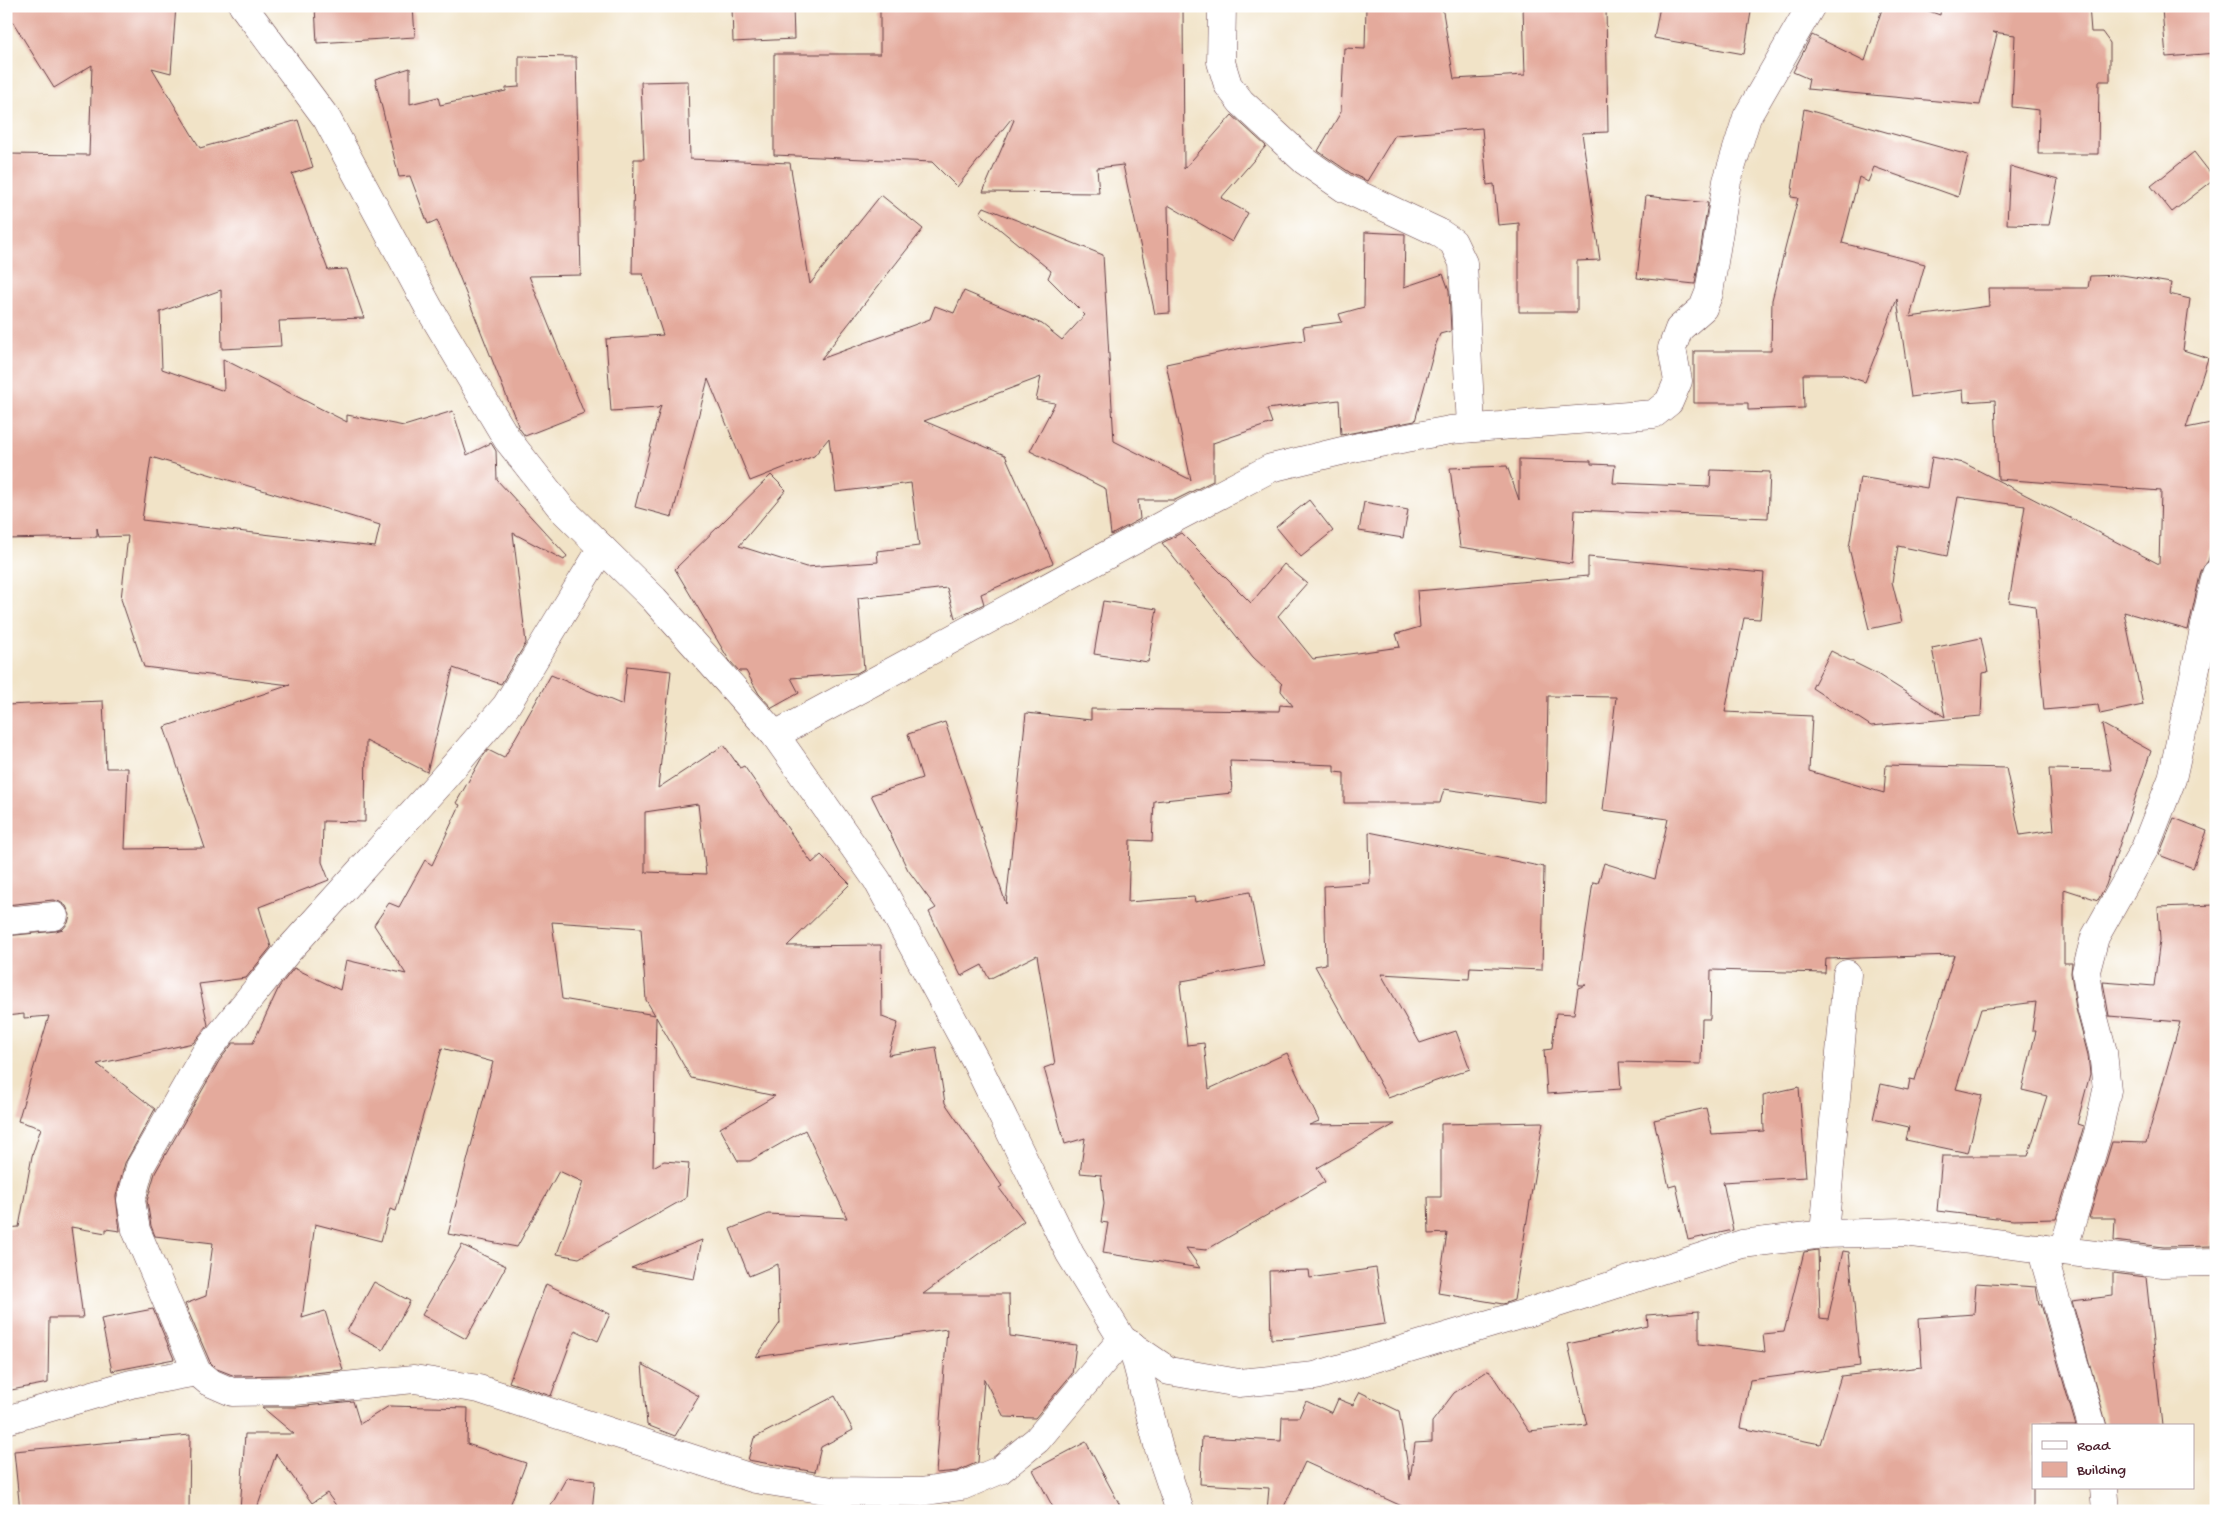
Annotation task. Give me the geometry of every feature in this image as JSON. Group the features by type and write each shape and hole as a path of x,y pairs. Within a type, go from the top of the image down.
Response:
{"street":[{"path":"243,6 327,119 429,308 507,439 562,509 654,599 775,735 877,880 976,1062 1070,1254 1127,1342 1180,1511"},
{"path":"1222,6 1221,62 1228,85 1241,102 1305,161 1344,188 1438,232 1453,242 1463,263 1471,428"},
{"path":"775,735 1271,468 1358,447 1471,428 1654,414 1669,402 1678,381 1672,348 1679,329 1703,308 1709,293 1727,181 1747,117 1811,6"},
{"path":"602,548 506,706 287,952 206,1052 140,1168 132,1200 136,1230 197,1372 209,1382 232,1392 295,1391 414,1379 479,1389 755,1479 832,1491 920,1492 962,1486 1000,1470 1037,1440 1127,1342"},
{"path":"2092,1424 2052,1250 2098,1133 2107,1090 2103,1052 2091,1007 2086,972 2095,937 2145,848 2172,779 2216,574"},
{"path":"6,921 54,916"},
{"path":"1824,1234 1847,974"},
{"path":"1127,1342 1169,1371 1239,1382 1315,1376 1526,1313 1742,1244 1824,1234 1904,1232 2163,1263 2216,1262"},
{"path":"6,1420 131,1384 197,1372"},
{"path":"2104,1490 2106,1511"}],"building":[{"path":"6,6 176,6 171,73 152,68 200,148 298,120 313,167 292,174 328,270 347,269 364,318 279,321 281,346 222,349 221,290 160,312 162,369 224,391 223,359 347,422 347,415 404,426 453,411 467,455 491,443 496,451 497,480 567,556 564,560 513,533 526,643 501,684 453,668 427,772 366,741 365,822 323,821 322,862 329,880 259,907 271,947 246,978 199,984 208,1025 193,1043 97,1064 155,1109 125,1163 116,1196 120,1231 106,1229 106,1233 71,1227 83,1318 49,1318 48,1383 6,1391 6,1228 19,1227 32,1156 41,1128 18,1121 49,1016 24,1018 24,1014 6,1016 6,936 63,929 68,923 70,915 66,906 53,900 6,905 6,705 103,701 106,768 128,768 125,849 205,848 164,727 290,685 144,667 121,599 128,536 99,537 97,528 97,537 6,539 6,154 89,155 92,65 54,88 6,11","holes":["151,457 380,525 375,547 142,520"]},
{"path":"315,6 413,6 415,37 317,43"},
{"path":"732,6 793,6 794,39 733,42"},
{"path":"1183,6 1184,169 1232,115 1266,146 1221,198 1248,213 1232,242 1168,205 1170,313 1155,314 1123,165 1097,168 1099,193 983,192 1014,120 1011,119 957,187 932,162 774,155 774,54 880,54 880,7"},
{"path":"1366,6 1442,6 1454,79 1525,75 1523,6 1606,6 1608,132 1582,133 1600,260 1577,261 1577,312 1519,312 1519,223 1498,225 1494,184 1487,185 1482,128 1395,135 1367,181 1352,174 1318,151 1341,112 1344,48 1365,49"},
{"path":"1660,6 1752,6 1744,54 1654,38"},
{"path":"1883,6 1915,6 1940,15 1941,6 2089,6 2091,32 2102,32 2110,43 2110,81 2099,81 2098,154 2038,154 2039,110 2012,107 2015,35 1993,32 1997,34 1980,105 1807,89 1809,79 1793,72 1812,35 1865,61"},
{"path":"2216,6 2216,53 2166,57 2162,9"},
{"path":"519,56 576,57 581,275 529,276 584,413 525,436 519,428 437,220 428,224 410,176 399,177 375,79 410,68 410,104 438,97 440,105 506,91 506,88 519,87"},
{"path":"688,81 690,159 790,163 810,284 881,195 923,229 821,359 930,319 935,306 954,313 964,291 1042,324 1062,340 1085,315 1048,278 1051,271 980,213 984,207 1103,255 1114,441 1191,480 1166,364 1242,348 1305,340 1303,327 1342,322 1339,314 1364,307 1365,232 1405,234 1404,287 1443,274 1449,290 1451,331 1440,334 1436,344 1415,421 1341,435 1339,400 1267,409 1272,423 1213,443 1213,481 1175,500 1138,500 1140,519 1111,535 1106,489 1030,451 1055,403 1036,400 1041,377 924,421 1005,455 1053,563 981,594 984,604 955,618 947,588 858,598 864,669 857,673 791,678 799,693 772,708 759,694 746,671 739,671 729,660 675,569 771,475 786,490 739,546 806,567 878,562 877,551 919,546 911,483 836,492 829,438 814,456 750,481 708,379 672,517 635,507 661,405 658,408 611,411 606,339 663,335 643,274 632,274 634,159 644,159 641,82"},
{"path":"1804,109 1968,155 1958,197 1874,167 1868,182 1859,177 1842,243 1925,264 1910,317 1989,306 1988,288 2088,288 2090,276 2122,275 2171,283 2169,294 2190,299 2183,350 2208,358 2186,428 2216,422 2216,534 2208,561 2201,571 2188,630 2124,612 2143,705 2100,714 2098,705 2044,710 2035,606 2009,602 2025,506 1958,497 1947,556 1898,546 1892,582 1902,622 1869,629 1849,548 1860,477 1927,488 1932,457 1964,463 2159,564 2161,491 1998,479 1995,400 1964,402 1963,390 1911,397 1897,299 1865,382 1841,374 1803,374 1804,408 1748,410 1748,403 1694,403 1694,351 1771,351 1772,300 1798,198 1791,197"},
{"path":"2194,152 2215,179 2172,212 2151,186"},
{"path":"2010,166 2058,180 2049,225 2007,224"},
{"path":"1646,196 1708,203 1695,284 1637,278"},
{"path":"1519,459 1591,461 1591,464 1615,465 1613,483 1710,487 1711,470 1770,472 1768,518 1575,510 1572,564 1460,547 1450,468 1507,466 1519,500"},
{"path":"1309,500 1333,531 1301,557 1276,527"},
{"path":"1364,502 1408,510 1403,538 1359,531"},
{"path":"1181,533 1251,603 1284,564 1307,583 1278,616 1313,659 1400,647 1396,634 1420,627 1417,591 1588,576 1588,557 1764,573 1760,619 1744,618 1725,712 1812,716 1809,771 1884,793 1886,765 2006,768 2020,835 2054,830 2049,769 2111,770 2102,724 2151,751 2106,885 2098,900 2064,889 2064,963 2072,963 2071,973 2076,1009 2088,1055 2090,1074 2077,1124 2083,1126 2083,1129 2056,1219 2013,1220 1937,1211 1942,1156 2028,1156 2047,1096 2022,1090 2036,1031 2032,1031 2036,1002 1981,1009 1956,1089 1982,1095 1968,1153 1906,1140 1909,1127 1873,1119 1881,1084 1908,1090 1910,1079 1915,1080 1954,955 1826,959 1825,973 1711,970 1710,1019 1702,1019 1701,1064 1619,1062 1621,1089 1547,1094 1544,1050 1552,1049 1556,1013 1574,1014 1578,988 1586,985 1578,985 1593,882 1598,883 1604,863 1655,879 1668,819 1603,810 1616,697 1548,696 1546,803 1444,789 1440,803 1344,803 1344,773 1334,772 1334,765 1230,761 1232,793 1154,801 1152,841 1130,840 1128,902 1194,897 1195,902 1250,892 1264,966 1182,981 1180,985 1187,1045 1204,1043 1209,1089 1287,1053 1319,1121 1309,1125 1395,1124 1317,1168 1325,1182 1206,1250 1186,1248 1200,1268 1103,1253 1108,1223 1101,1222 1104,1204 1101,1175 1080,1173 1085,1138 1065,1144 1044,1068 1055,1064 1037,955 989,979 982,965 961,976 929,912 936,908 908,870 871,795 922,778 908,734 945,722 1006,904 1026,713 1091,720 1091,709 1279,711 1280,705 1293,706 1281,691 1282,684 1253,657 1162,543"},
{"path":"1103,601 1157,609 1148,662 1094,654"},
{"path":"1981,638 1988,672 1983,673 1981,716 1871,726 1812,688 1831,651 1877,674 1945,717 1932,648"},
{"path":"627,666 671,671 658,788 724,745 740,768 744,766 812,863 821,855 850,884 787,946 881,945 882,1017 898,1023 888,1055 936,1047 945,1103 1002,1186 999,1188 1024,1221 923,1294 1009,1294 1010,1336 1076,1345 1072,1374 1035,1418 1004,1417 984,1379 978,1462 958,1471 936,1473 947,1329 756,1357 780,1323 778,1264 749,1276 730,1229 768,1214 847,1218 805,1130 750,1161 738,1161 720,1128 775,1096 691,1078 656,1017 653,1167 664,1161 689,1163 686,1198 579,1258 557,1254 583,1182 559,1171 517,1247 448,1234 493,1062 442,1048 396,1211 390,1209 381,1241 315,1224 302,1318 325,1311 343,1370 294,1375 235,1376 217,1369 210,1362 185,1304 206,1296 213,1243 155,1236 151,1226 147,1201 155,1173 219,1061 233,1043 253,1043 279,987 294,968 340,990 346,960 406,974 374,925 389,903 399,907 425,860 432,865 460,805 456,803 481,759 488,750 504,758 551,675 623,705","holes":["698,804 706,874 645,872 645,812","552,922 641,928 646,1000 655,1015 562,999"]},
{"path":"2174,818 2207,831 2193,868 2159,855"},
{"path":"1369,832 1544,867 1542,970 1470,967 1469,979 1381,974 1420,1043 1456,1031 1470,1069 1388,1098 1315,966 1326,964 1324,886 1370,883"},
{"path":"2216,905 2216,1185 2213,1184 2212,1246 2164,1247 2114,1241 2115,1218 2089,1218 2112,1142 2146,1143 2180,1022 2109,1016 2103,982 2154,986 2160,940 2158,907"},
{"path":"1799,1087 1806,1177 1723,1182 1733,1230 1688,1240 1676,1185 1669,1187 1654,1120 1706,1108 1712,1134 1764,1131 1763,1095"},
{"path":"1543,1122 1514,1300 1503,1304 1438,1293 1447,1233 1429,1234 1428,1197 1441,1197 1441,1124"},
{"path":"702,1240 694,1279 631,1268"},
{"path":"462,1245 506,1266 466,1339 422,1315"},
{"path":"1818,1250 1820,1318 1828,1319 1843,1251 1849,1252 1860,1366 1750,1380 1741,1428 1820,1444 1841,1376 1922,1367 1919,1318 1974,1314 1976,1283 2036,1287 2039,1304 2041,1304 2075,1424 2032,1424 2033,1511 1405,1511 1406,1508 1305,1462 1282,1511 1267,1511 1269,1488 1200,1484 1202,1437 1281,1441 1282,1417 1299,1417 1306,1401 1332,1413 1338,1399 1353,1405 1360,1392 1399,1411 1410,1480 1415,1443 1432,1442 1432,1422 1454,1393 1489,1370 1529,1431 1587,1425 1568,1344 1648,1326 1647,1315 1699,1311 1699,1344 1765,1352 1763,1334 1784,1332 1804,1252"},
{"path":"1376,1268 1385,1324 1293,1338 1271,1339 1269,1271 1309,1270 1310,1278"},
{"path":"2113,1273 2146,1277 2162,1424 2106,1424 2072,1301 2113,1296"},
{"path":"374,1282 410,1301 383,1350 347,1331"},
{"path":"546,1284 610,1314 598,1341 575,1330 551,1396 509,1382"},
{"path":"153,1309 174,1359 112,1371 101,1319"},
{"path":"642,1364 699,1396 675,1436 647,1425"},
{"path":"835,1396 853,1430 821,1447 815,1472 748,1460 754,1438"},
{"path":"353,1401 360,1424 389,1406 468,1408 467,1444 526,1463 508,1511 340,1511 327,1493 312,1503 276,1454 256,1511 240,1511 245,1434 294,1434 262,1407 297,1407"},
{"path":"190,1435 189,1511 20,1511 14,1451"},
{"path":"1086,1442 1123,1511 1055,1511 1033,1470"},
{"path":"567,1477 595,1481 592,1511 548,1511"}]}
